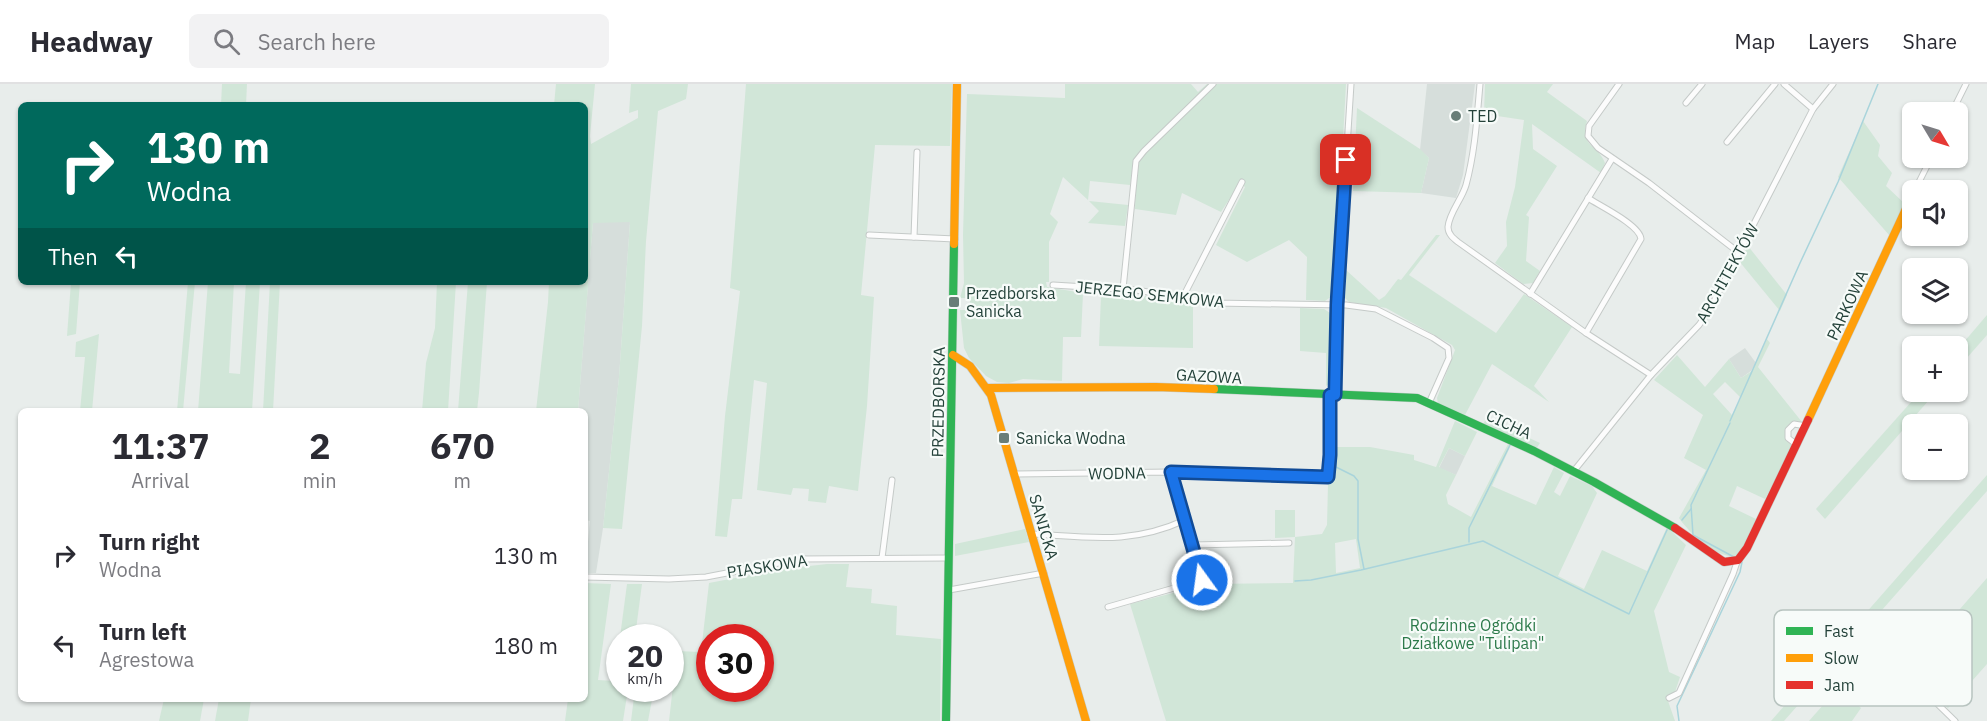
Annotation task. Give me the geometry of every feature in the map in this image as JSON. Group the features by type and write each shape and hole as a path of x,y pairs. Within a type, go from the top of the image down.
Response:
{"street":[{"name":"PRZEDBORSKA","path":"946,721 957,84"},
{"path":"1123,289 1136,161 1213,84"},
{"path":"1333,395 1351,84"},
{"path":"1479,84 1477,130 1464,192 1450,220 1448,230 1451,237 1586,333 1651,375"},
{"path":"1619,84 1589,126 1588,136 1612,159 1649,183 1738,252"},
{"path":"1686,102 1702,84"},
{"path":"1727,142 1775,84"},
{"path":"1784,84 1813,110"},
{"name":"ARCHITEKTÓW","path":"1573,472 1651,375 1699,325 1709,311 1813,110 1833,84"},
{"path":"1957,102 1966,84"},
{"path":"914,237 917,152"},
{"path":"1530,294 1612,159"},
{"path":"1183,297 1242,183"},
{"path":"1586,333 1641,239 1640,232 1635,228 1588,198"},
{"name":"PARKOWA","path":"1669,698 1679,693 1733,574 1734,563 1741,559 1747,548 1902,218"},
{"path":"869,235 955,238"},
{"name":"JERZEGO SEMKOWA","path":"1053,285 1123,289 1214,303 1337,305"},
{"path":"1337,305 1380,310 1445,345 1449,358 1430,403"},
{"name":"SANICKA","path":"953,355 961,359 987,388 997,413 1086,721"},
{"name":"GAZOWA","path":"987,388 1156,387 1410,397 1430,403"},
{"name":"WODNA","path":"1015,474 1171,472 1328,477 1333,395"},
{"name":"CICHA","path":"1430,403 1573,472 1669,524 1724,562 1734,563"},
{"name":"PARKOWA","path":"1797,445 1788,438 1788,430 1794,424 1800,423 1806,426"},
{"path":"1108,607 1202,580 1171,472"},
{"path":"882,558 892,480"},
{"path":"1032,534 1101,538 1132,537 1164,530 1185,520"},
{"path":"1193,545 1289,543"},
{"name":"PIASKOWA","path":"588,577 669,579 706,577 800,559 949,558"},
{"path":"949,590 1044,573"},
{"path":"1940,706 1955,721"}],"shaded area":[{"path":"1427,84 1475,84 1463,175 1456,198 1421,193 1429,158 1420,150"},
{"path":"593,222 630,222 619,377 596,573 588,573 590,521 588,521 588,408 578,408"},
{"path":"1745,348 1756,363 1751,371 1741,378 1729,359"},
{"path":"1449,448 1465,456 1456,475 1439,468"}],"green space":[{"path":"222,84 247,84 246,102 221,102"},
{"path":"556,84 595,84 591,144 638,118 638,110 629,113 631,84 688,84 686,99 658,111 646,241 642,326 622,529 603,528 619,377 630,222 593,223 578,408 536,408 549,285 588,285 588,102 554,102"},
{"path":"746,84 952,84 950,146 875,145 861,295 874,297 867,406 858,491 829,486 826,503 808,501 809,489 793,488 791,495 757,490 767,383 754,380 742,499 732,499 727,537 715,536 725,416 740,291 730,288"},
{"path":"1065,84 1191,84 1198,92 1207,84 1346,84 1336,269 1332,296 1325,301 1306,300 1307,257 1289,240 1247,262 1216,245 1245,187 1240,183 1221,212 1182,193 1176,215 1135,209 1136,174 1132,174 1130,185 1090,181 1088,200 1063,177 1050,214 1058,222 1049,242 1049,282 1046,282 1047,287 1083,293 1081,337 1063,337 1062,381 1023,379 1009,383 997,382 986,376 969,358 964,348 960,310 970,310 970,298 960,298 964,283 967,94 1065,98"},
{"path":"1485,84 1553,84 1547,92 1587,121 1585,136 1587,141 1605,163 1601,173 1532,124 1533,149 1557,166 1526,215 1529,217 1526,261 1540,271 1533,283 1523,284 1495,263 1507,246 1506,222 1515,187 1524,120 1484,114"},
{"path":"1357,108 1420,149 1429,158 1421,193 1353,191"},
{"path":"1863,121 1880,145 1878,156 1892,173 1886,186 1902,201 1902,210 1890,236 1838,177"},
{"path":"1089,201 1128,205 1125,226 1088,223 1099,211"},
{"path":"1436,235 1440,235 1409,275 1496,333 1524,294 1572,327 1534,386 1549,402 1492,364 1465,415 1438,404 1437,398 1455,350 1452,345 1386,308 1349,302 1345,298 1346,270 1379,300 1398,279 1401,280"},
{"path":"1748,246 1787,295 1780,311 1739,261"},
{"path":"71,285 80,285 76,334 67,336"},
{"path":"188,285 195,285 183,408 177,408"},
{"path":"208,285 234,285 229,373 240,374 246,285 260,285 252,408 198,408"},
{"path":"270,285 280,285 273,408 263,408"},
{"path":"437,285 456,285 448,408 422,408 426,363 435,328"},
{"path":"468,285 487,285 477,408 458,408"},
{"path":"1101,295 1159,297 1193,305 1193,348 1099,346"},
{"path":"1300,308 1324,309 1333,315 1332,382 1326,386 1326,353 1300,351"},
{"path":"1987,315 1987,335 1968,357 1968,337"},
{"path":"99,334 92,408 80,408 85,357 75,357 76,342"},
{"path":"1767,339 1770,343 1758,367 1802,422 1792,423 1786,439 1793,447 1765,499 1737,486 1729,506 1756,519 1743,548 1735,557 1711,549 1679,518 1706,470 1684,458 1703,415 1654,380 1677,355 1705,387 1729,359 1741,378 1752,371","holes":["1725,382 1741,398 1732,415 1713,394"]},
{"path":"1911,402 1927,402 1917,414 1902,414 1902,431 1825,519 1816,509"},
{"path":"1487,418 1540,443 1536,449 1483,424"},
{"name":"Rodzinne Ogródki Działkowe \"Tulipan\"","path":"1455,421 1477,432 1465,456 1449,448 1439,467 1456,475 1446,495 1448,504 1471,517 1508,444 1511,445 1492,486 1536,505 1554,467 1564,473 1554,492 1560,496 1570,476 1592,486 1597,493 1558,576 1584,589 1602,550 1647,571 1667,527 1686,545 1654,611 1669,672 1680,677 1675,692 1668,701 1675,721 1166,721 1130,604 1208,584 1293,583 1295,537 1322,534 1327,525 1328,484 1326,481 1331,478 1335,447 1370,447 1414,455 1414,460 1436,467","holes":["1356,539 1360,568 1336,573 1335,543"]},
{"path":"1987,475 1987,491 1882,610 1868,610"},
{"path":"1275,510 1295,510 1295,537 1275,538"},
{"path":"1025,529 1029,542 955,556 955,544"},
{"path":"849,564 846,587 872,589 871,603 897,606 896,635 941,639 940,721 669,721 671,702 684,702 684,651 696,652 696,702 774,702 774,624 704,624 709,583 783,569"},
{"path":"1987,578 1987,664 1972,681 1972,610 1959,610"},
{"path":"588,583 611,584 598,680 606,680 606,702 626,702 623,721 565,721 568,702 588,702"},
{"path":"627,584 642,584 637,624 622,624"},
{"path":"163,702 203,702 200,721 159,721"},
{"path":"218,702 251,702 248,721 215,721"},
{"path":"633,702 652,702 648,721 631,721"},
{"path":"1784,706 1797,706 1784,721 1771,721"},
{"path":"1822,706 1859,706 1861,708 1852,721 1809,721"}],"waterway":[{"path":"1730,421 1838,182 1878,84"},
{"path":"1336,404 1336,467 1354,476 1358,481 1358,539 1364,569"},
{"path":"1730,423 1691,505 1693,535 1734,557"},
{"path":"1469,542 1469,528 1510,445"},
{"path":"1682,520 1691,509"},
{"path":"1295,581 1361,570 1483,541 1629,614 1667,530"},
{"path":"1679,721 1677,706 1740,572 1742,562"}],"traffic: fast":[{"path":"946,721 954,244"},
{"path":"1214,389 1417,398 1534,451 1675,528"}],"traffic: slow":[{"path":"954,244 957,84"},
{"path":"1808,420 1902,218"},
{"path":"953,355 970,366 991,395 1086,721"},
{"path":"987,388 1214,389"}],"traffic: jam":[{"path":"1675,528 1724,562 1738,560 1747,548 1808,420"}],"place":[{"name":"TED","path":"1456,116"},
{"name":"Przedborska Sanicka","path":"954,302"},
{"name":"Sanicka Wodna","path":"1004,438"}],"route":[{"path":"1202,580 1171,472 1328,477 1330,395 1335,395 1337,305 1346,160"}]}
